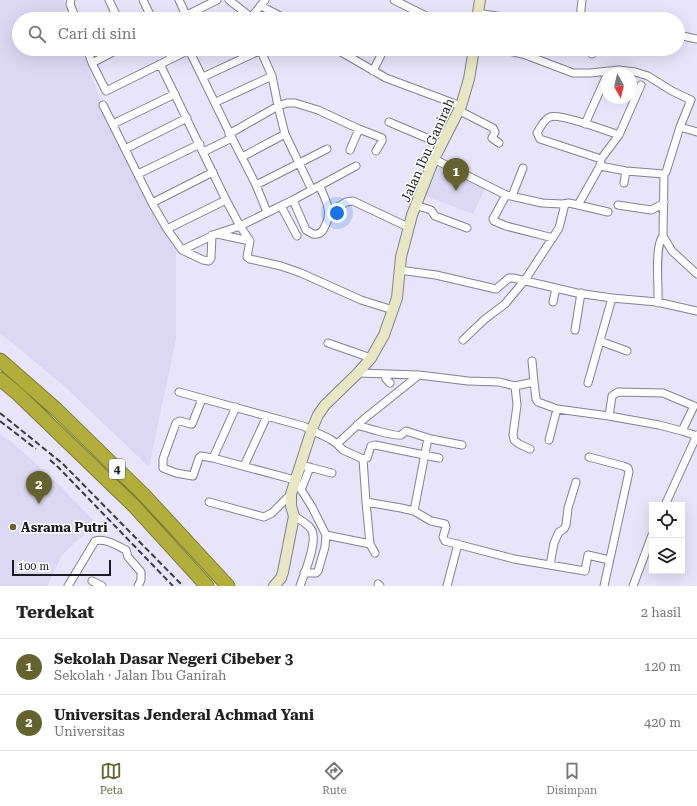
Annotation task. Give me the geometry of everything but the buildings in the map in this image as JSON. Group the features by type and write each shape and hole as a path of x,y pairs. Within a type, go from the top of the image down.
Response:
{"highway":[{"name":"4","path":"0,360 62,415 144,495 228,586"},
{"name":"4","path":"0,379 119,490 207,586"}],"main road":[{"path":"478,12 480,0"},
{"name":"Jalan Ibu Ganirah","path":"274,586 283,572 294,516 291,506 291,494 296,480 305,466 312,429 325,404 371,358 384,335 397,298 399,270 408,227 415,205 434,159 460,109 469,79 473,56"}],"street":[{"path":"71,0 70,4 73,12"},
{"path":"109,0 114,12"},
{"path":"143,0 149,12"},
{"path":"179,0 185,12"},
{"path":"230,0 244,12"},
{"path":"394,0 418,12"},
{"path":"581,12 582,0"},
{"path":"192,12 214,1"},
{"path":"256,12 263,3 276,12"},
{"path":"685,36 697,39"},
{"path":"90,56 106,91 175,56"},
{"path":"92,63 106,56"},
{"path":"193,56 256,185 267,212"},
{"path":"203,77 248,56"},
{"path":"264,56 272,76 285,134 312,190"},
{"path":"348,56 386,78 460,109 493,128 495,132 492,138 499,143"},
{"path":"373,71 380,56"},
{"path":"528,56 573,73 601,73"},
{"path":"160,64 226,200 250,241 248,257 250,259 288,268 361,300 393,310"},
{"path":"637,73 648,76 672,91 690,99 691,101 680,127 666,172 664,174 663,236 659,242 657,262 658,303"},
{"path":"216,102 272,76"},
{"path":"578,205 601,162 619,135 641,85"},
{"path":"585,124 601,89"},
{"path":"113,124 175,94"},
{"path":"204,152 278,106 294,102 307,106 382,138 382,142 376,151"},
{"path":"103,106 152,203 167,229 182,250 203,260 209,261 211,258 214,235"},
{"path":"619,135 555,116 552,116 546,120 537,133 540,139 626,171 664,174"},
{"path":"125,149 186,118"},
{"path":"389,122 442,144"},
{"path":"680,127 697,132"},
{"path":"350,150 359,129"},
{"path":"242,157 285,134"},
{"path":"138,174 200,144"},
{"path":"256,185 327,149"},
{"path":"434,159 509,196 542,202 578,205 608,212"},
{"path":"182,250 214,235 240,226 320,187 356,166"},
{"path":"523,168 509,196 493,219 494,221 506,226 553,238"},
{"path":"624,183 626,171"},
{"path":"152,203 213,172"},
{"path":"293,200 306,230 313,234 320,233 324,230 329,220 330,212 320,187"},
{"path":"167,229 226,200"},
{"path":"330,212 346,202 353,201 408,227"},
{"path":"618,205 651,210 657,208 664,202"},
{"path":"463,340 485,319 505,304 525,280 561,224 565,204"},
{"path":"415,205 431,210 435,216 467,228"},
{"path":"281,206 297,236"},
{"path":"214,235 250,241"},
{"path":"663,236 672,251 697,274"},
{"path":"399,270 436,276 496,289 511,278 581,293 658,303 697,311"},
{"path":"553,302 556,288"},
{"path":"574,330 581,293"},
{"path":"588,383 612,298"},
{"path":"600,341 627,351"},
{"path":"328,343 371,358"},
{"path":"532,361 536,399 538,402 557,409 610,416 659,425 682,431 696,438 685,458 666,502"},
{"path":"358,372 419,375 468,381 499,382 515,386 534,382"},
{"path":"385,374 386,379 390,383"},
{"path":"337,444 357,425 419,375"},
{"path":"515,386 517,405 513,435 514,440 530,449"},
{"path":"178,392 312,429 337,444 342,450 363,459"},
{"path":"610,416 612,396 618,392 663,393 695,406 682,431"},
{"path":"202,399 192,424 180,421 176,423 162,464 163,468 176,473 193,476 199,458 202,456 296,480 326,535 325,547 318,571 316,573 304,573"},
{"path":"213,458 236,407"},
{"path":"549,440 557,409"},
{"path":"244,466 267,416"},
{"path":"357,425 370,430 395,435 400,435 406,431 428,438 462,445"},
{"path":"414,511 428,438"},
{"path":"363,459 367,458 371,446 375,445 439,458"},
{"path":"589,457 626,467 629,472 604,586"},
{"path":"363,459 370,544 375,553"},
{"path":"301,490 305,466 332,473"},
{"path":"550,565 554,543 559,532 564,529 566,525 568,508 576,482"},
{"path":"208,502 264,517 272,513 291,494"},
{"path":"366,502 414,511 431,521 446,525 444,540 514,559 542,565 585,571 589,555 609,560"},
{"path":"294,516 306,523 312,530 313,535 310,554 300,586"},
{"path":"326,535 370,544"},
{"path":"633,586 651,538"},
{"path":"68,586 95,541 100,540 126,550 128,557 141,572 141,580 138,586"},
{"path":"447,586 458,544"},
{"path":"92,581 102,586"}],"shaded area":[{"path":"0,0 64,0 68,12 12,12 12,56 84,56 107,119 176,248 176,339 149,467 63,385 0,333"},
{"path":"439,165 486,187 473,214 426,196"},
{"path":"0,435 12,442 59,485 96,523 62,555 47,586 0,586"}],"railway":[{"path":"0,413 63,464 183,586"},
{"path":"0,421 36,449"},
{"path":"50,460 173,586"}],"place":[{"name":"Sekolah Dasar Negeri Cibeber 3","path":"456,191"},
{"name":"Universitas Jenderal Achmad Yani","path":"39,504"},
{"name":"Asrama Putri","path":"13,527"}]}
